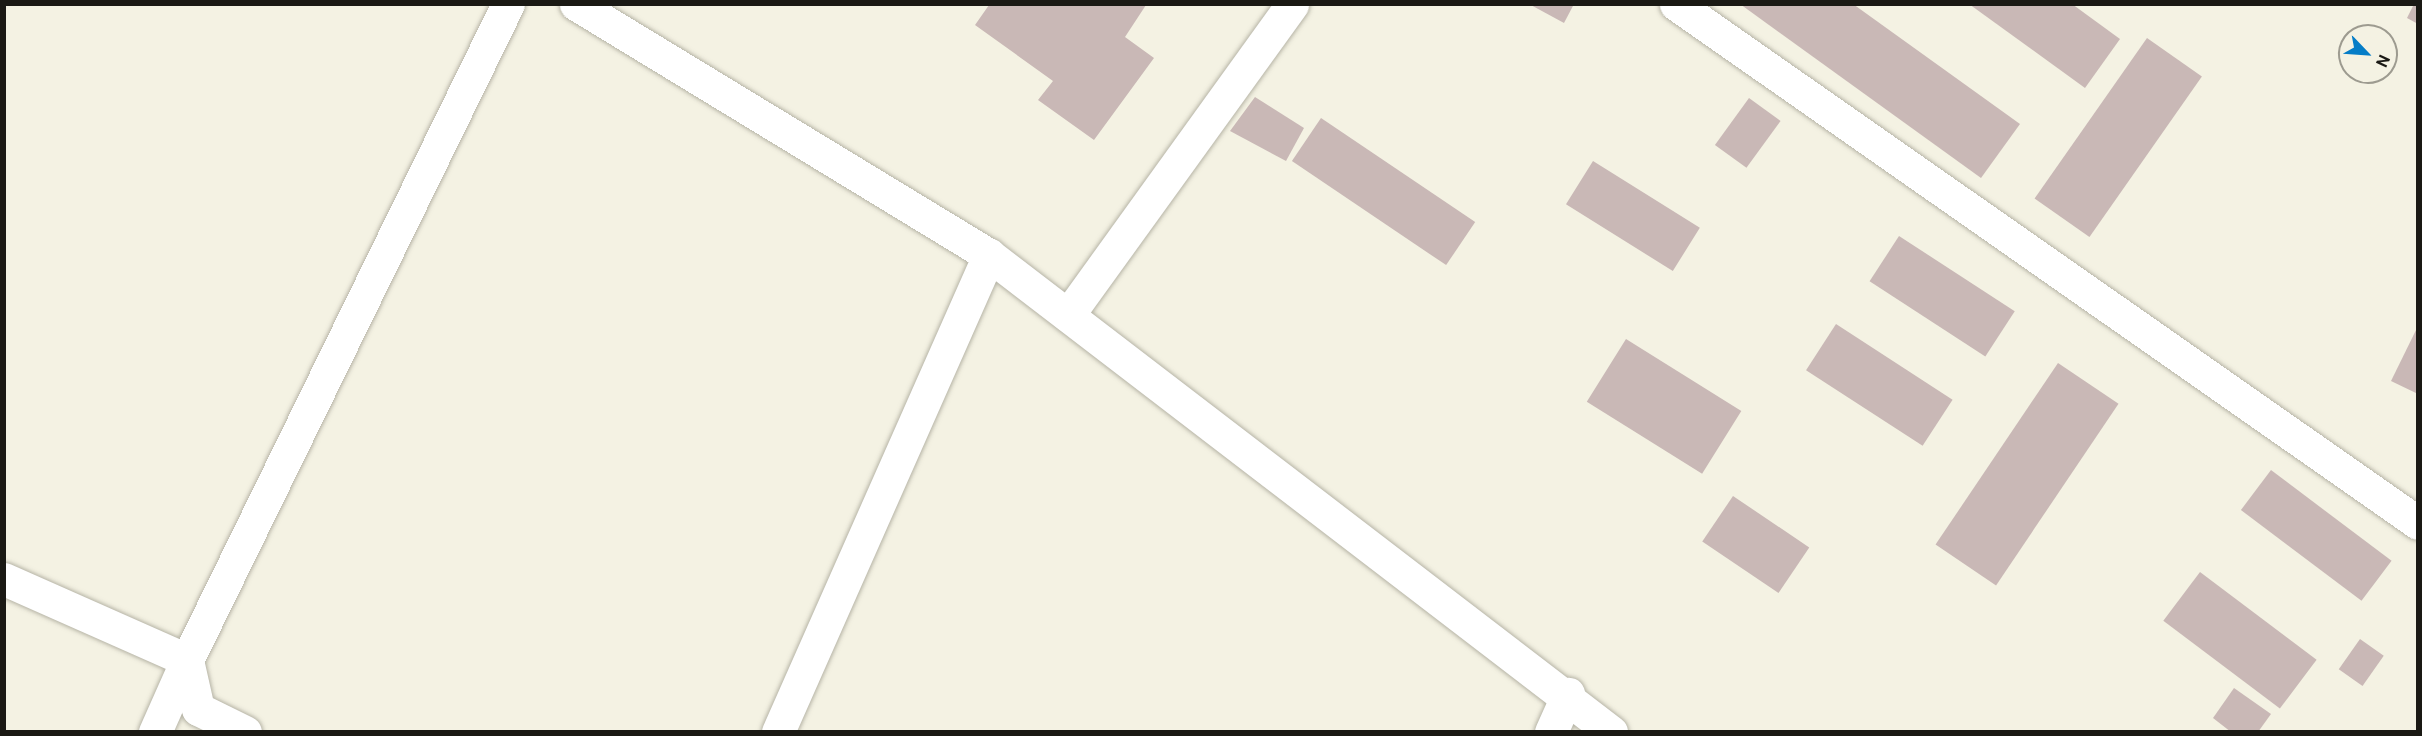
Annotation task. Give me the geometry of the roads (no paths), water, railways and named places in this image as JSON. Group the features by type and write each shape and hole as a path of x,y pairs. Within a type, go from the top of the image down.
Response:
{"street":[{"path":"155,732 187,660 508,4"},
{"path":"576,4 989,255 1568,694 1611,732"},
{"path":"1068,315 1292,4"},
{"path":"1676,4 2418,523"},
{"path":"778,732 989,255"},
{"path":"4,579 187,660"},
{"path":"187,660 198,709 245,732"},
{"path":"1551,732 1568,694"}]}
